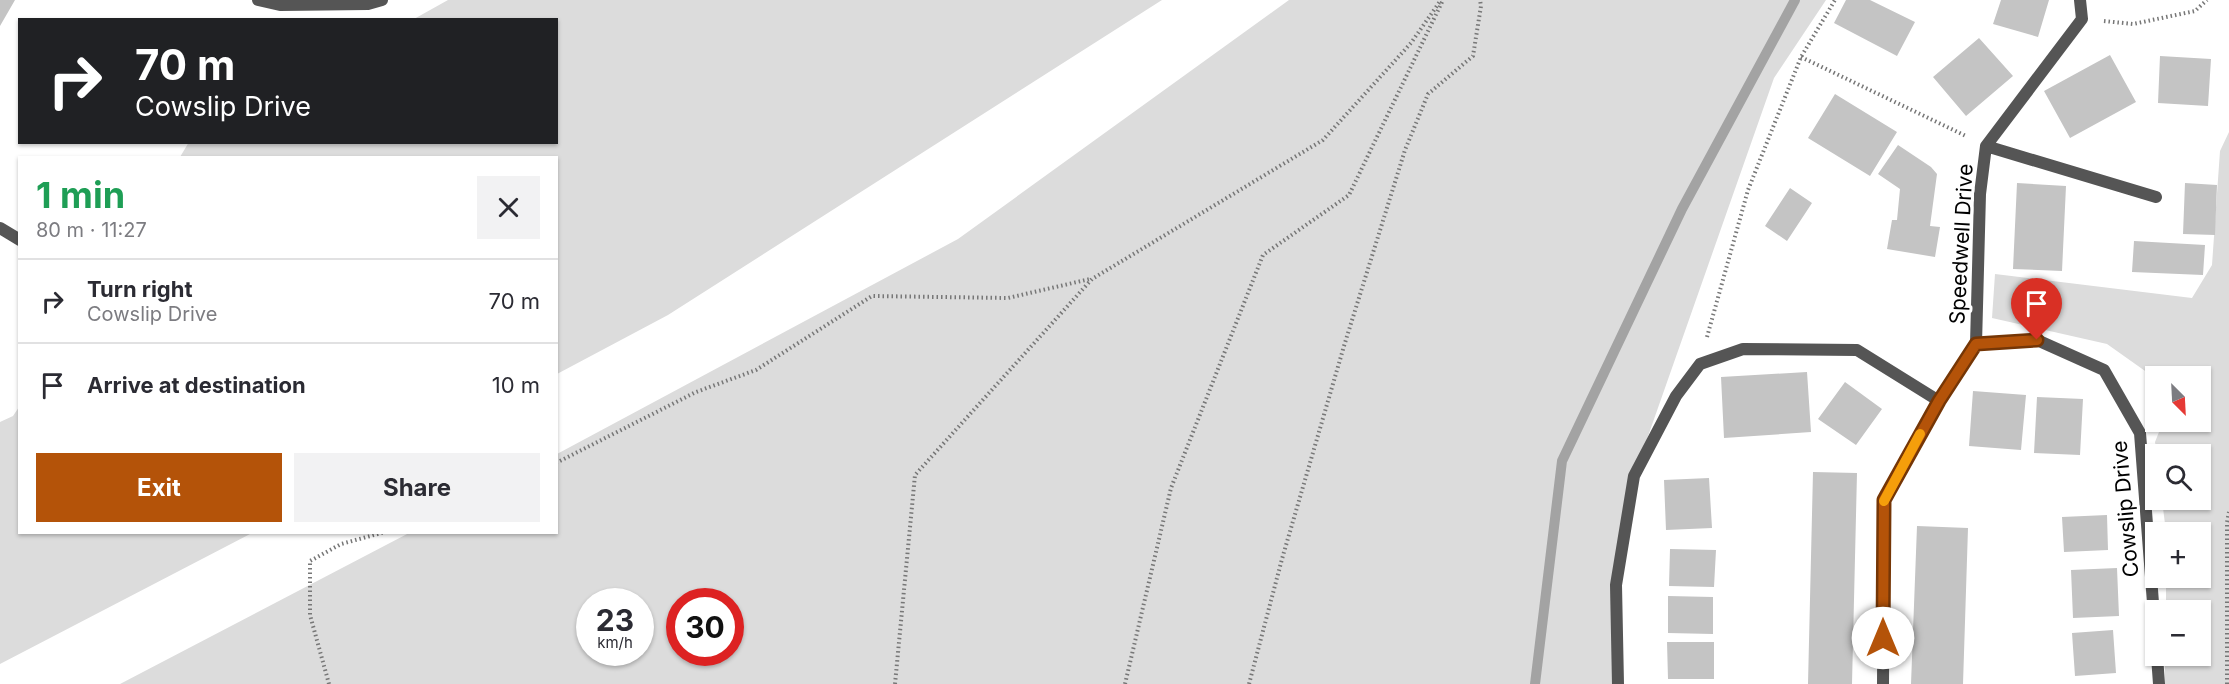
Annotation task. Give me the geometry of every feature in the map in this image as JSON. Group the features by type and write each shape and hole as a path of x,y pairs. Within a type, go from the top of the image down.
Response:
{"street":[{"path":"258,0 280,5 368,4 382,0"},
{"path":"2080,0 2082,19"},
{"name":"Speedwell Drive","path":"1976,344 1980,194 1986,146 2082,19"},
{"name":"Speedwell Drive","path":"1986,146 2156,197"},
{"path":"0,228 18,239"},
{"name":"Cowslip Drive","path":"1976,344 2037,340 2104,370 2140,433 2153,600"},
{"path":"1883,684 1884,500 1939,401 1976,344"},
{"path":"1618,684 1616,585 1634,476 1676,396 1700,364 1743,349 1857,350 1939,401"},
{"path":"2158,666 2159,684"}],"path":[{"path":"895,684 915,475 1092,279 1323,140 1411,43 1442,0"},
{"path":"1125,684 1171,488 1263,255 1349,195 1442,0"},
{"path":"1249,684 1282,559 1344,346 1405,150 1428,94 1473,56 1480,0"},
{"path":"1700,364 1748,190 1801,57 1835,0"},
{"path":"2082,19 2133,24 2195,11 2207,0"},
{"path":"1801,57 1986,146"},
{"path":"558,462 696,392 756,370 872,296 1008,298 1092,279"},
{"path":"2227,684 2227,522 2229,512"},
{"path":"329,684 310,615 310,561 341,544 378,534"}],"shaded area":[{"path":"448,0 1162,0 668,315 558,373 558,156 181,156 188,144 558,144 558,18 416,18"},
{"path":"1289,0 1826,0 1774,78 1634,476 1616,585 1618,684 120,684 407,534 558,534 558,453 958,239"},
{"path":"2229,132 2229,684 2165,684 2165,666 2211,666 2211,600 2166,600 2166,588 2211,588 2211,522 2165,522 2163,510 2211,510 2211,444 2155,444 2155,442 2159,432 2211,432 2211,366 2145,366 2145,371 2107,344 1992,318 1995,274 2192,298 2212,265 2220,151"},
{"path":"18,408 18,534 250,534 0,664 0,422 13,416"}],"building":[{"path":"0,0 15,0 0,26"},
{"path":"1846,0 1870,0 1915,22 1897,56 1834,23"},
{"path":"2001,0 2049,0 2038,37 1993,24"},
{"path":"1979,38 2013,76 1966,116 1933,77"},
{"path":"2110,55 2136,102 2070,138 2044,91"},
{"path":"2160,56 2211,59 2208,106 2158,103"},
{"path":"1835,94 1897,132 1870,176 1808,138"},
{"path":"1898,145 1931,167 1937,174 1930,226 1940,227 1935,257 1887,249 1892,220 1897,220 1900,189 1878,174"},
{"path":"2017,183 2066,186 2062,271 2013,269"},
{"path":"2185,183 2217,185 2215,235 2183,234"},
{"path":"1790,188 1812,203 1787,241 1765,226"},
{"path":"2134,241 2205,245 2203,275 2132,272"},
{"path":"1807,372 1811,432 1724,438 1721,377"},
{"path":"1845,382 1882,409 1856,445 1818,419"},
{"path":"1973,391 2026,395 2021,450 1969,446"},
{"path":"2037,397 2083,399 2080,455 2034,453"},
{"path":"1813,472 1857,473 1852,684 1808,684"},
{"path":"1709,478 1712,528 1666,530 1664,480"},
{"path":"2107,515 2108,550 2064,552 2062,517"},
{"path":"1917,526 1968,528 1963,684 1911,684"},
{"path":"1670,549 1716,550 1714,587 1669,586"},
{"path":"2117,568 2119,616 2073,618 2071,570"},
{"path":"1668,596 1713,597 1713,634 1668,633"},
{"path":"2113,630 2116,673 2075,676 2072,633"},
{"path":"1667,642 1714,642 1714,679 1668,679"}],"waterway":[{"path":"1535,684 1562,461 1682,209 1795,0"}],"slow traffic":[{"path":"1884,501 1920,434"}],"route":[{"path":"1883,638 1884,500 1939,401 1976,344 2037,340"}]}
